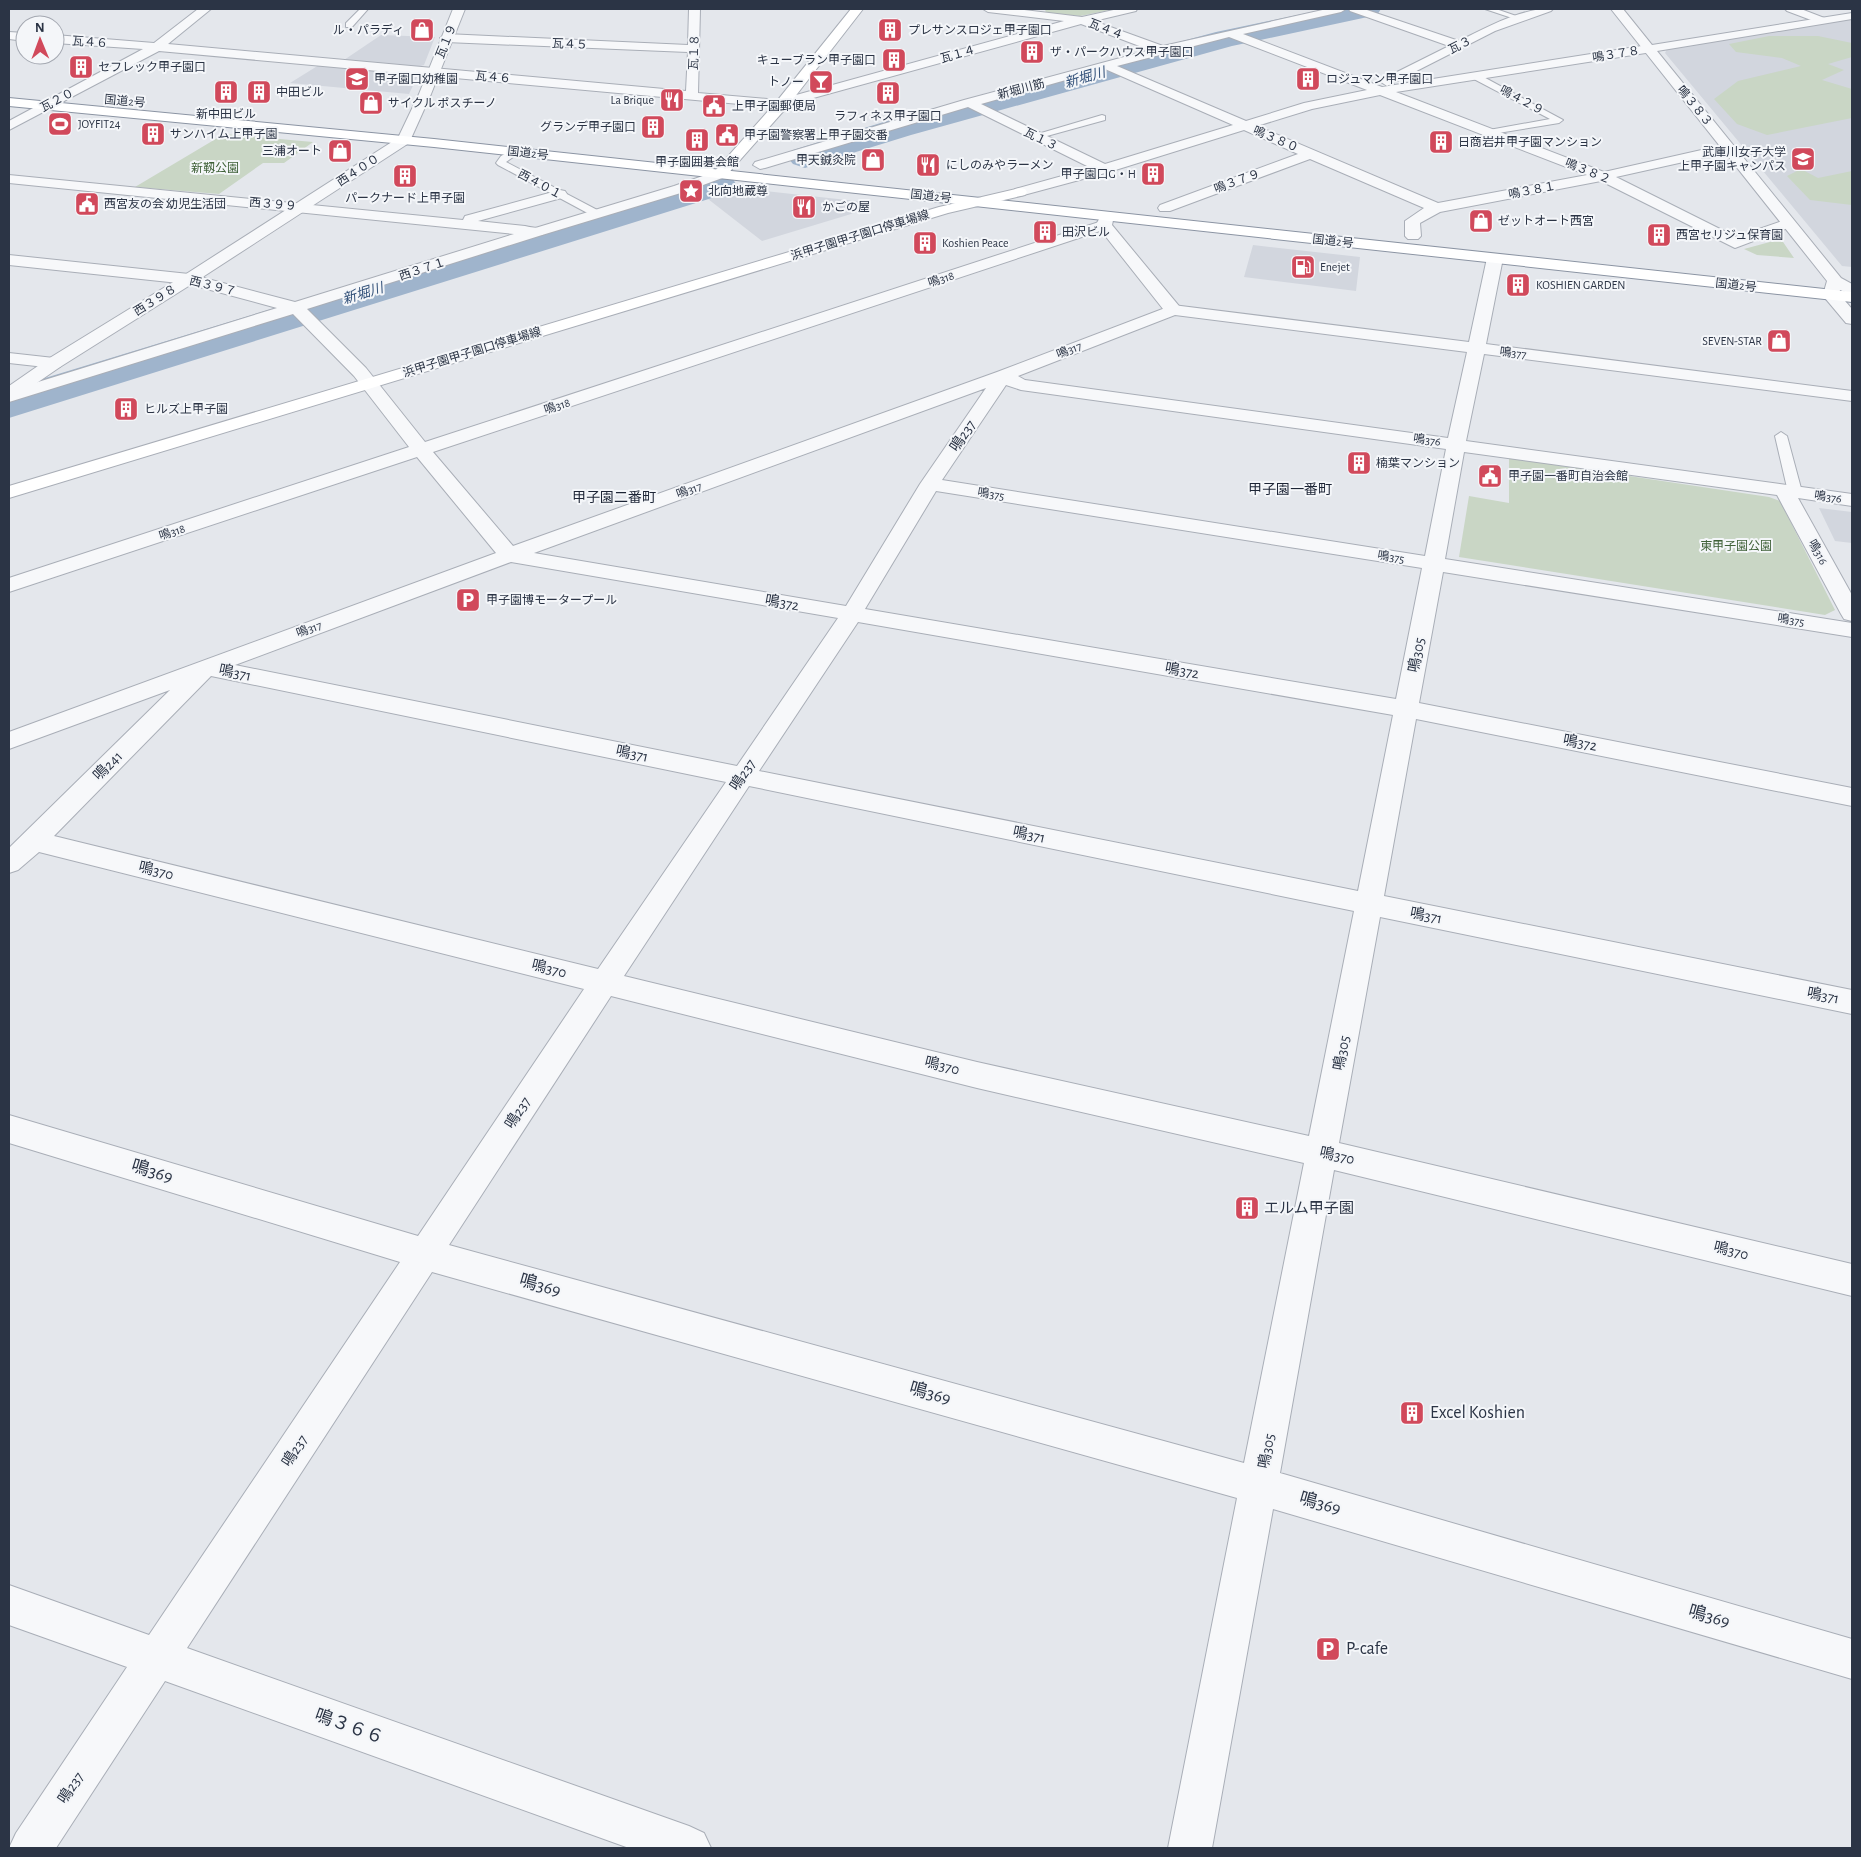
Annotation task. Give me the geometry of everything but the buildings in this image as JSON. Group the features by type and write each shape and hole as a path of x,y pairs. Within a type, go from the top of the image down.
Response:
{"main road":[{"path":"720,174 782,103 857,9"},
{"name":"国道2号","path":"9,92 347,121"},
{"name":"国道2号","path":"9,102 404,131 514,142 720,174 961,199 982,195 1105,221 1833,288 1852,283"},
{"name":"国道2号","path":"404,131 433,130"},
{"path":"683,157 886,178"},
{"name":"国道2号","path":"1020,192 1413,236 1833,288 1852,297"},
{"name":"浜甲子園甲子園口停車場線","path":"9,477 365,377 944,210 982,195 1020,192"},
{"name":"浜甲子園甲子園口停車場線","path":"9,492 365,377 907,206 1020,192"}],"street":[{"name":"瓦２０","path":"9,126 157,46 205,9"},
{"name":"瓦１９","path":"404,131 434,71 459,9"},
{"name":"瓦１８","path":"692,95 695,9"},
{"name":"瓦４４","path":"988,9 1040,12 1082,20 1162,50"},
{"name":"瓦１４","path":"782,103 1082,20 1132,9"},
{"name":"新堀川筋","path":"760,165 1111,68 1162,50 1236,35 1341,9"},
{"name":"瓦３","path":"1380,91 1386,83 1491,29 1547,9"},
{"name":"鳴３８３","path":"1617,9 1788,223 1852,319"},
{"path":"1791,9 1822,21"},
{"path":"1359,10 1460,45"},
{"name":"鳴３７８","path":"1020,192 1104,169 1309,106 1380,91 1852,16"},
{"name":"鳴３８２","path":"1236,35 1603,176 1735,243 1788,223"},
{"name":"瓦４５","path":"446,38 693,49"},
{"name":"瓦４６","path":"65,40 157,46 782,103"},
{"name":"鳴３８０","path":"1111,68 1436,208"},
{"name":"瓦１３","path":"974,105 1104,169"},
{"name":"西４００","path":"302,207 404,131"},
{"name":"鳴３８１","path":"1413,236 1412,221 1436,208 1603,176 1728,148"},
{"name":"鳴３７９","path":"1165,208 1310,154"},
{"name":"西３７１","path":"9,396 300,311 537,232 720,174"},
{"name":"西３９９","path":"9,179 537,232"},
{"path":"456,223 560,194"},
{"name":"西３９８","path":"9,396 54,363 302,207"},
{"path":"1105,221 1173,310"},
{"name":"鳴318","path":"9,585 421,450 1105,221"},
{"name":"鳴305","path":"1190,1848 1456,444 1494,258"},
{"name":"西３９７","path":"9,260 189,279 300,311"},
{"path":"1833,288 1852,290"},
{"name":"鳴377","path":"1173,310 1852,396"},
{"name":"鳴317","path":"9,741 509,555 1003,376 1173,310"},
{"path":"300,311 365,377 421,450 509,555"},
{"path":"9,358 54,363"},
{"name":"鳴376","path":"1003,376 1020,384 1852,500"},
{"name":"鳴237","path":"31,1848 604,983 851,615 930,484 1003,376"},
{"name":"鳴375","path":"930,484 1852,630"},
{"name":"鳴316","path":"1790,492 1852,614"},
{"name":"鳴372","path":"509,555 1406,709 1852,797"},
{"name":"鳴371","path":"206,667 1852,1002"},
{"name":"鳴241","path":"9,863 34,841 206,667"},
{"name":"鳴370","path":"34,841 977,1075 1323,1152 1852,1280"},
{"name":"鳴369","path":"9,1129 425,1254 1260,1486 1852,1659"},
{"name":"鳴３６６","path":"9,1605 689,1848"}],"lane":[{"path":"348,25 364,9"},
{"path":"1489,9 1518,18"},
{"name":"鳴４２９","path":"1475,76 1559,120 1489,133"},
{"path":"1036,136 1102,118"},
{"name":"西４０１","path":"514,142 501,163 597,214"},
{"path":"1781,436 1790,492"}],"shaded area":[{"name":"武庫川女子大学 上甲子園キャンパス","path":"1852,19 1852,267 1842,266 1665,53 1667,49"},
{"name":"甲子園口幼稚園","path":"381,35 435,37 424,65 417,67 344,60"},
{"name":"甲子園口幼稚園","path":"319,65 418,75 409,94 290,83"},
{"path":"738,188 865,202 861,211 762,241 708,199"},
{"name":"Enejet","path":"1253,245 1360,257 1356,291 1244,277"},
{"path":"1819,508 1852,512 1852,543 1835,541"}],"green space":[{"path":"1045,9 1115,9 1080,16 1046,13"},
{"path":"1769,36 1818,36 1852,43 1852,57 1828,64 1844,70 1822,80 1852,89 1852,118 1767,135 1737,124 1714,99 1738,81 1801,66 1782,58 1736,52 1729,44"},
{"name":"新靱公園","path":"224,134 313,142 284,163 263,163 219,194 135,187"},
{"path":"1801,169 1818,178 1852,171 1852,205 1810,200 1787,176"},
{"path":"1781,239 1794,258 1757,255 1744,249"},
{"name":"東甲子園公園","path":"1509,458 1769,497 1780,501 1835,610 1825,615 1459,557 1469,496 1509,503"}],"waterway":[{"name":"新堀川","path":"805,157 899,128 1227,38 1367,9"},
{"name":"新堀川","path":"9,404 718,184"}],"place":[{"name":"ル・パラディ","path":"422,30"},
{"name":"プレサンスロジェ甲子園口","path":"890,30"},
{"name":"ザ・パークハウス甲子園口","path":"1032,52"},
{"name":"キューブラン甲子園口","path":"894,60"},
{"name":"セフレック甲子園口","path":"81,67"},
{"name":"甲子園口幼稚園","path":"357,79"},
{"name":"ロジュマン甲子園口","path":"1308,79"},
{"name":"トノー","path":"821,82"},
{"name":"新中田ビル","path":"226,92"},
{"name":"中田ビル","path":"259,92"},
{"name":"ラフィネス甲子園口","path":"888,93"},
{"name":"La Brique","path":"672,100"},
{"name":"サイクル ポスチーノ","path":"371,103"},
{"name":"上甲子園郵便局","path":"714,106"},
{"name":"JOYFIT24","path":"60,124"},
{"name":"グランデ甲子園口","path":"653,127"},
{"name":"サンハイム上甲子園","path":"153,134"},
{"name":"甲子園警察署上甲子園交番","path":"727,135"},
{"name":"甲子園囲碁会館","path":"697,140"},
{"name":"日商岩井甲子園マンション","path":"1441,142"},
{"name":"三浦オート","path":"340,151"},
{"name":"武庫川女子大学 上甲子園キャンパス","path":"1803,159"},
{"name":"甲天鍼灸院","path":"873,160"},
{"name":"にしのみやラーメン","path":"928,165"},
{"name":"甲子園口G・H","path":"1153,174"},
{"name":"パークナード上甲子園","path":"405,176"},
{"name":"北向地蔵尊","path":"691,191"},
{"name":"西宮友の会 幼児生活団","path":"87,204"},
{"name":"かごの屋","path":"804,207"},
{"name":"ゼットオート西宮","path":"1481,221"},
{"name":"田沢ビル","path":"1045,232"},
{"name":"西宮セリジュ保育園","path":"1659,235"},
{"name":"Koshien Peace","path":"925,243"},
{"name":"Enejet","path":"1303,267"},
{"name":"KOSHIEN GARDEN","path":"1518,285"},
{"name":"SEVEN-STAR","path":"1779,341"},
{"name":"ヒルズ上甲子園","path":"126,409"},
{"name":"楠葉マンション","path":"1359,463"},
{"name":"甲子園一番町自治会館","path":"1490,476"},
{"name":"甲子園博モータープール","path":"468,600"},
{"name":"エルム甲子園","path":"1247,1208"},
{"name":"Excel Koshien","path":"1412,1413"},
{"name":"P-cafe","path":"1328,1649"}],"district":[{"name":"甲子園一番町","path":"1290,490"},
{"name":"甲子園二番町","path":"614,498"}]}
